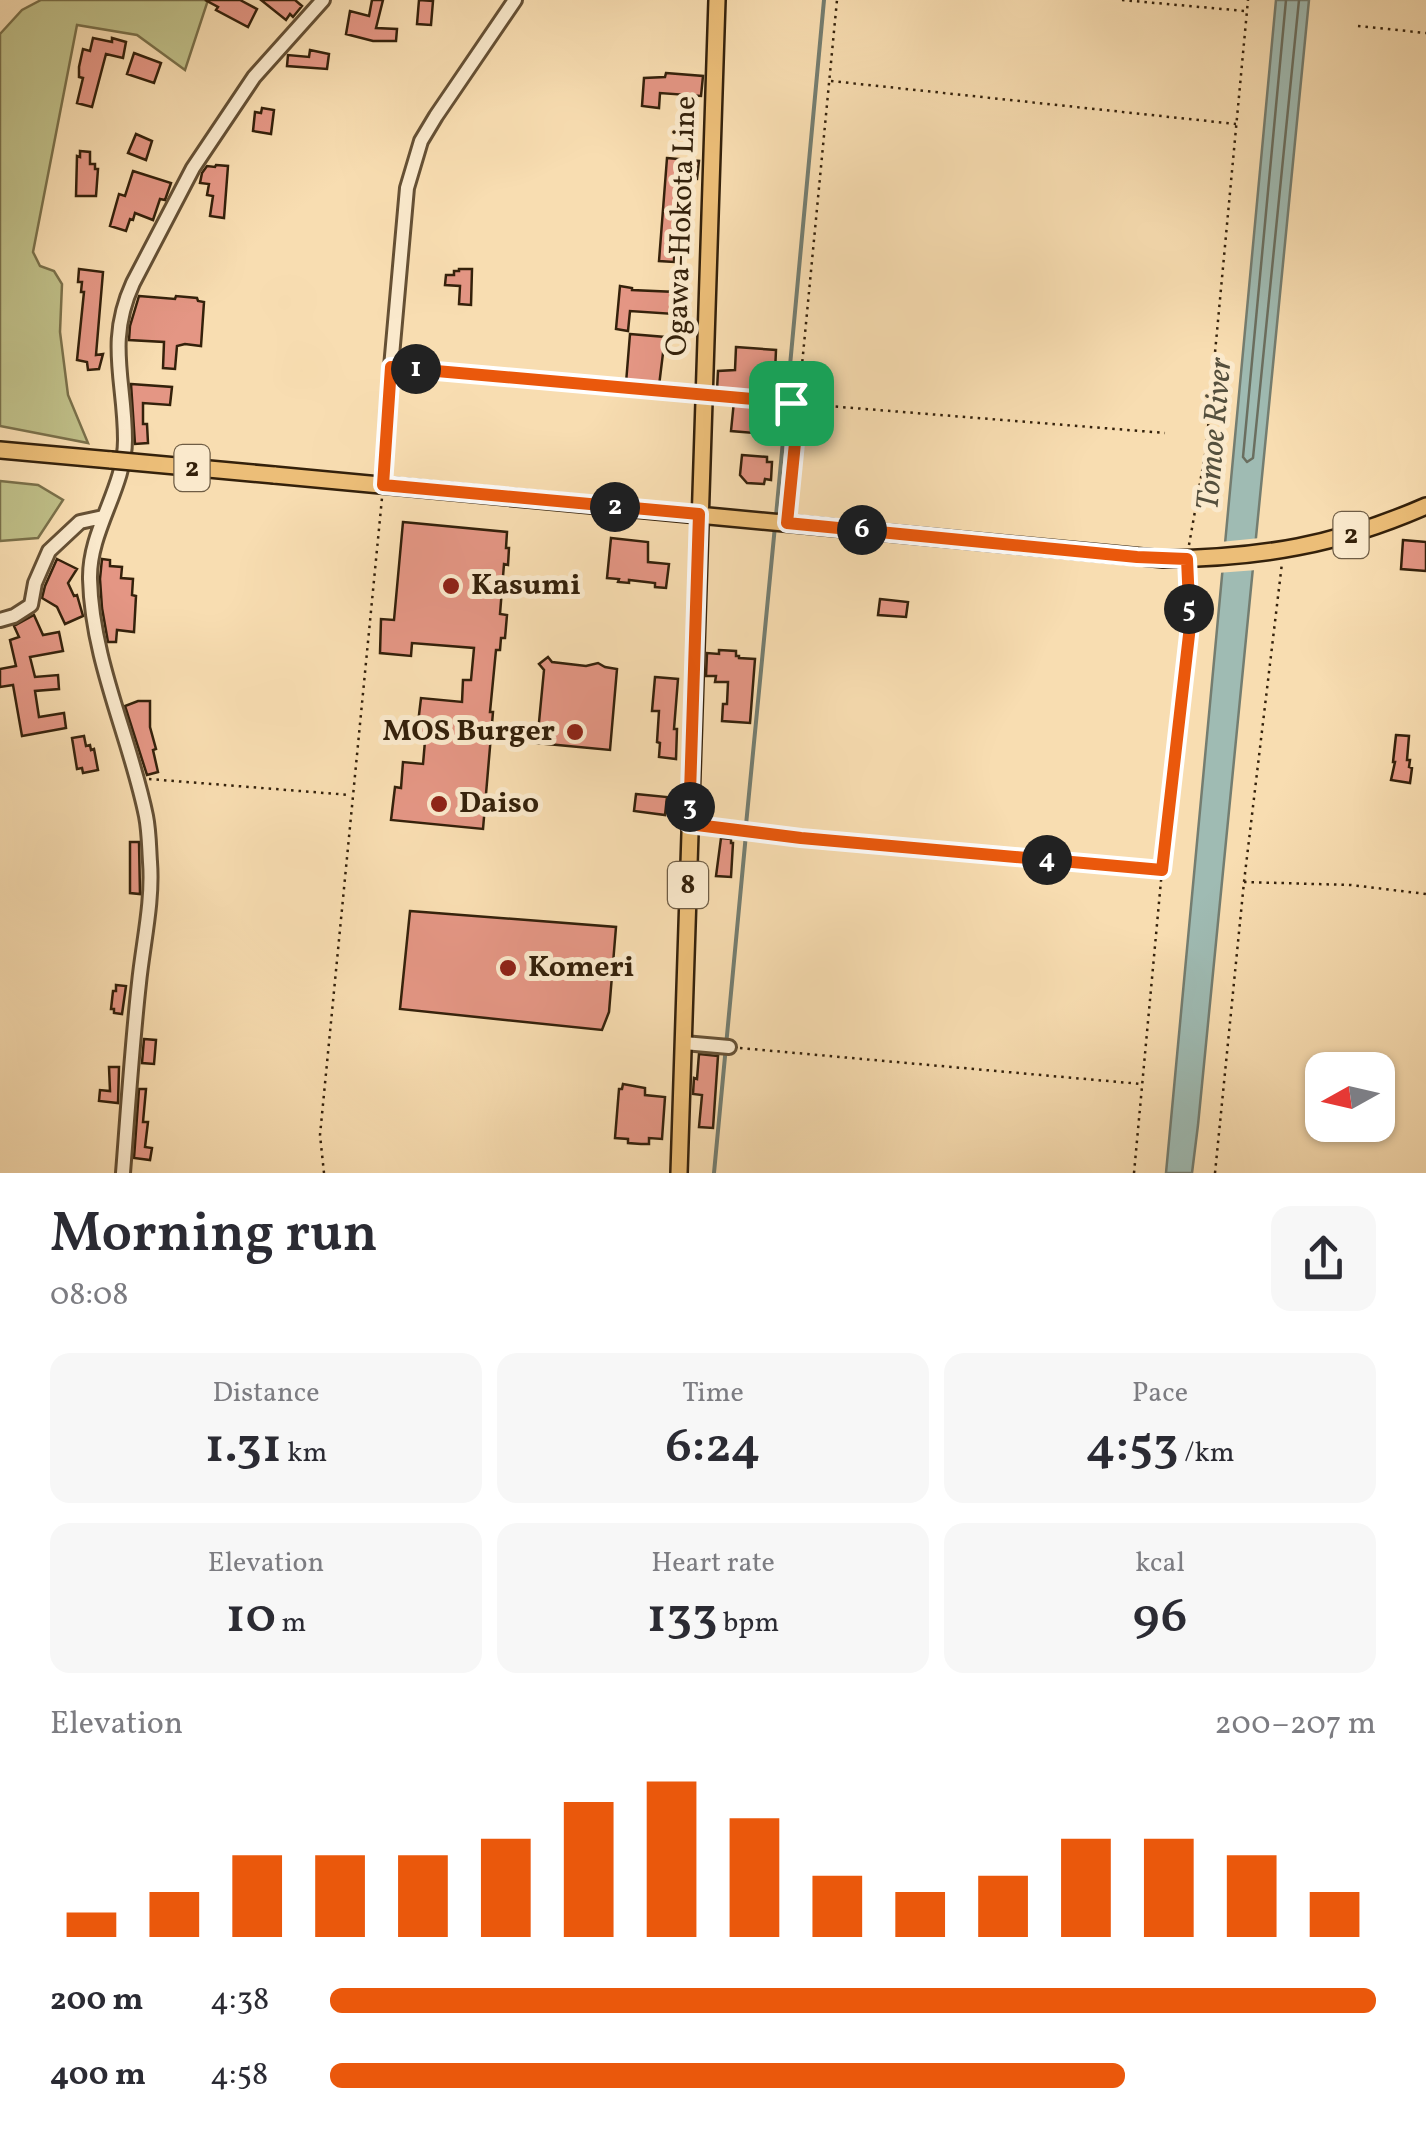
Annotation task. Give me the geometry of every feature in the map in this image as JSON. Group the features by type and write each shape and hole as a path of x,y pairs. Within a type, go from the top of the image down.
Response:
{"main road":[{"name":"Ogawa-Hokota Line","path":"679,1173 717,0"},
{"name":"2","path":"0,450 1137,557 1191,559 1278,551 1363,532 1426,506"}],"street":[{"path":"123,1173 151,868 146,819 92,614 90,575 103,517 124,458 118,324 124,302 194,168 254,77 323,0"},
{"path":"383,485 407,188 416,154 436,116 516,0"},
{"path":"0,620 31,605 35,583 49,551 80,522 103,517"},
{"path":"689,824 745,831"},
{"path":"684,1043 725,1047"}],"path":[{"path":"778,522 799,403 838,0"},
{"path":"1122,0 1247,11"},
{"path":"1134,1173 1248,0"},
{"path":"1358,26 1426,33"},
{"path":"830,80 1236,124"},
{"path":"391,367 1165,433"},
{"path":"324,1173 320,1136 383,485"},
{"path":"1215,1173 1278,551"},
{"path":"136,778 352,795"},
{"path":"745,831 1162,870"},
{"path":"1244,882 1350,885 1426,894"},
{"path":"725,1047 1142,1084"}],"green space":[{"path":"41,0 208,0 185,70 137,35 77,25 33,252 40,266 54,271 62,284 60,332 68,395 88,443 0,426 0,34 22,10"},
{"path":"0,481 38,485 63,500 38,538 0,541"}],"water":[{"path":"1276,0 1309,0 1198,1125 1192,1173 1166,1173"}],"pier":[{"path":"1260,538 1257,570 1217,573 1220,542"}],"building":[{"path":"205,0 240,0 257,9 248,27"},
{"path":"261,0 295,0 302,6 286,20"},
{"path":"372,0 383,0 376,28 397,29 396,41 373,41 346,34 350,11 369,16"},
{"path":"419,0 433,1 431,25 417,24"},
{"path":"93,38 126,42 123,58 106,54 92,107 77,103 83,78 79,77 79,67 83,49 90,51"},
{"path":"310,50 329,54 327,69 287,66 288,55 309,57"},
{"path":"134,53 161,63 154,83 127,74"},
{"path":"666,73 703,76 701,96 660,93 659,108 642,106 644,78 665,77"},
{"path":"262,108 274,110 271,134 253,131 255,112 261,113"},
{"path":"136,134 152,141 146,160 128,153"},
{"path":"80,151 90,152 90,164 98,169 96,196 76,196"},
{"path":"667,158 699,161 697,179 683,178 681,223 675,223 674,262 659,261"},
{"path":"207,166 228,166 224,218 210,216 213,196 207,195 209,184 200,183"},
{"path":"133,171 171,183 153,220 135,213 126,231 110,226 119,194 125,196"},
{"path":"79,269 103,272 96,355 103,354 99,369 88,370 87,362 77,360 84,292 82,282 78,282"},
{"path":"459,269 472,269 471,305 459,304 460,286 445,285 446,275 454,275"},
{"path":"620,286 676,292 674,314 630,311 628,331 616,329"},
{"path":"139,296 176,296 204,302 201,346 177,346 175,369 163,368 164,342 129,340"},
{"path":"630,334 665,337 659,386 626,383"},
{"path":"736,347 776,350 774,395 761,395 754,433 731,431 735,391 717,390 718,371 735,370"},
{"path":"131,384 172,387 170,405 143,403 148,443 135,444"},
{"path":"742,455 767,457 767,462 772,462 771,480 765,479 764,484 747,483 740,475"},
{"path":"403,522 507,532 508,565 504,564 500,614 507,615 505,638 501,638 500,650 496,650 483,829 391,820 395,787 401,788 403,762 423,764 425,741 416,740 421,698 462,702 463,680 471,680 474,648 412,643 411,656 380,653 381,619 394,620"},
{"path":"611,538 648,542 648,562 669,564 666,588 655,587 655,583 607,578"},
{"path":"1403,540 1426,542 1426,571 1401,569"},
{"path":"57,559 77,569 68,583 77,595 83,616 65,624 57,607 42,598"},
{"path":"102,559 110,560 110,566 122,567 121,578 133,579 132,595 136,596 134,632 117,630 116,642 108,642 102,608"},
{"path":"880,599 908,602 906,617 878,615"},
{"path":"34,615 43,635 59,632 63,651 30,657 35,677 58,675 59,689 35,691 39,717 64,713 66,728 22,736 13,685 0,687 0,669 16,666 10,640 19,637 14,626"},
{"path":"719,650 736,651 739,658 755,659 750,723 722,721 728,682 715,682 716,676 706,676 707,653 719,654"},
{"path":"548,657 552,662 586,666 598,663 617,669 610,750 537,743 544,670 539,664"},
{"path":"655,677 678,679 676,759 659,757 659,711 652,711"},
{"path":"150,701 150,727 156,749 153,750 158,772 147,775 125,706"},
{"path":"1396,735 1409,736 1410,783 1391,780"},
{"path":"84,736 86,746 94,749 98,770 83,773 82,768 77,769 72,738"},
{"path":"636,794 667,797 665,815 634,811"},
{"path":"721,838 733,843 731,877 716,876"},
{"path":"130,842 139,842 140,894 130,893"},
{"name":"Komeri","path":"410,911 616,927 609,1012 602,1030 400,1009"},
{"path":"116,985 126,986 122,1014 111,1009"},
{"path":"144,1039 156,1040 154,1064 142,1063"},
{"path":"699,1054 718,1056 713,1128 699,1127 702,1095 693,1094"},
{"path":"109,1067 119,1067 118,1103 99,1101 100,1090 110,1091"},
{"path":"623,1084 645,1088 645,1095 665,1097 662,1139 649,1138 649,1144 641,1144 615,1138 619,1089"},
{"path":"139,1089 146,1089 143,1122 148,1122 145,1147 152,1148 150,1160 134,1158"}],"waterway":[{"path":"776,516 824,0"},
{"path":"746,825 775,526"},
{"path":"714,1173 746,834"}],"place":[{"name":"Kasumi","path":"451,586"},
{"name":"MOS Burger","path":"575,732"},
{"name":"Daiso","path":"439,804"},
{"name":"Komeri","path":"508,968"}],"route":[{"path":"391,367 791,403 799,403 787,523 1187,559 1190,626 1162,870 801,838 689,824 699,514 383,485 391,367"}],"water label":[{"name":"Tomoe River","path":"1216,434"}]}
